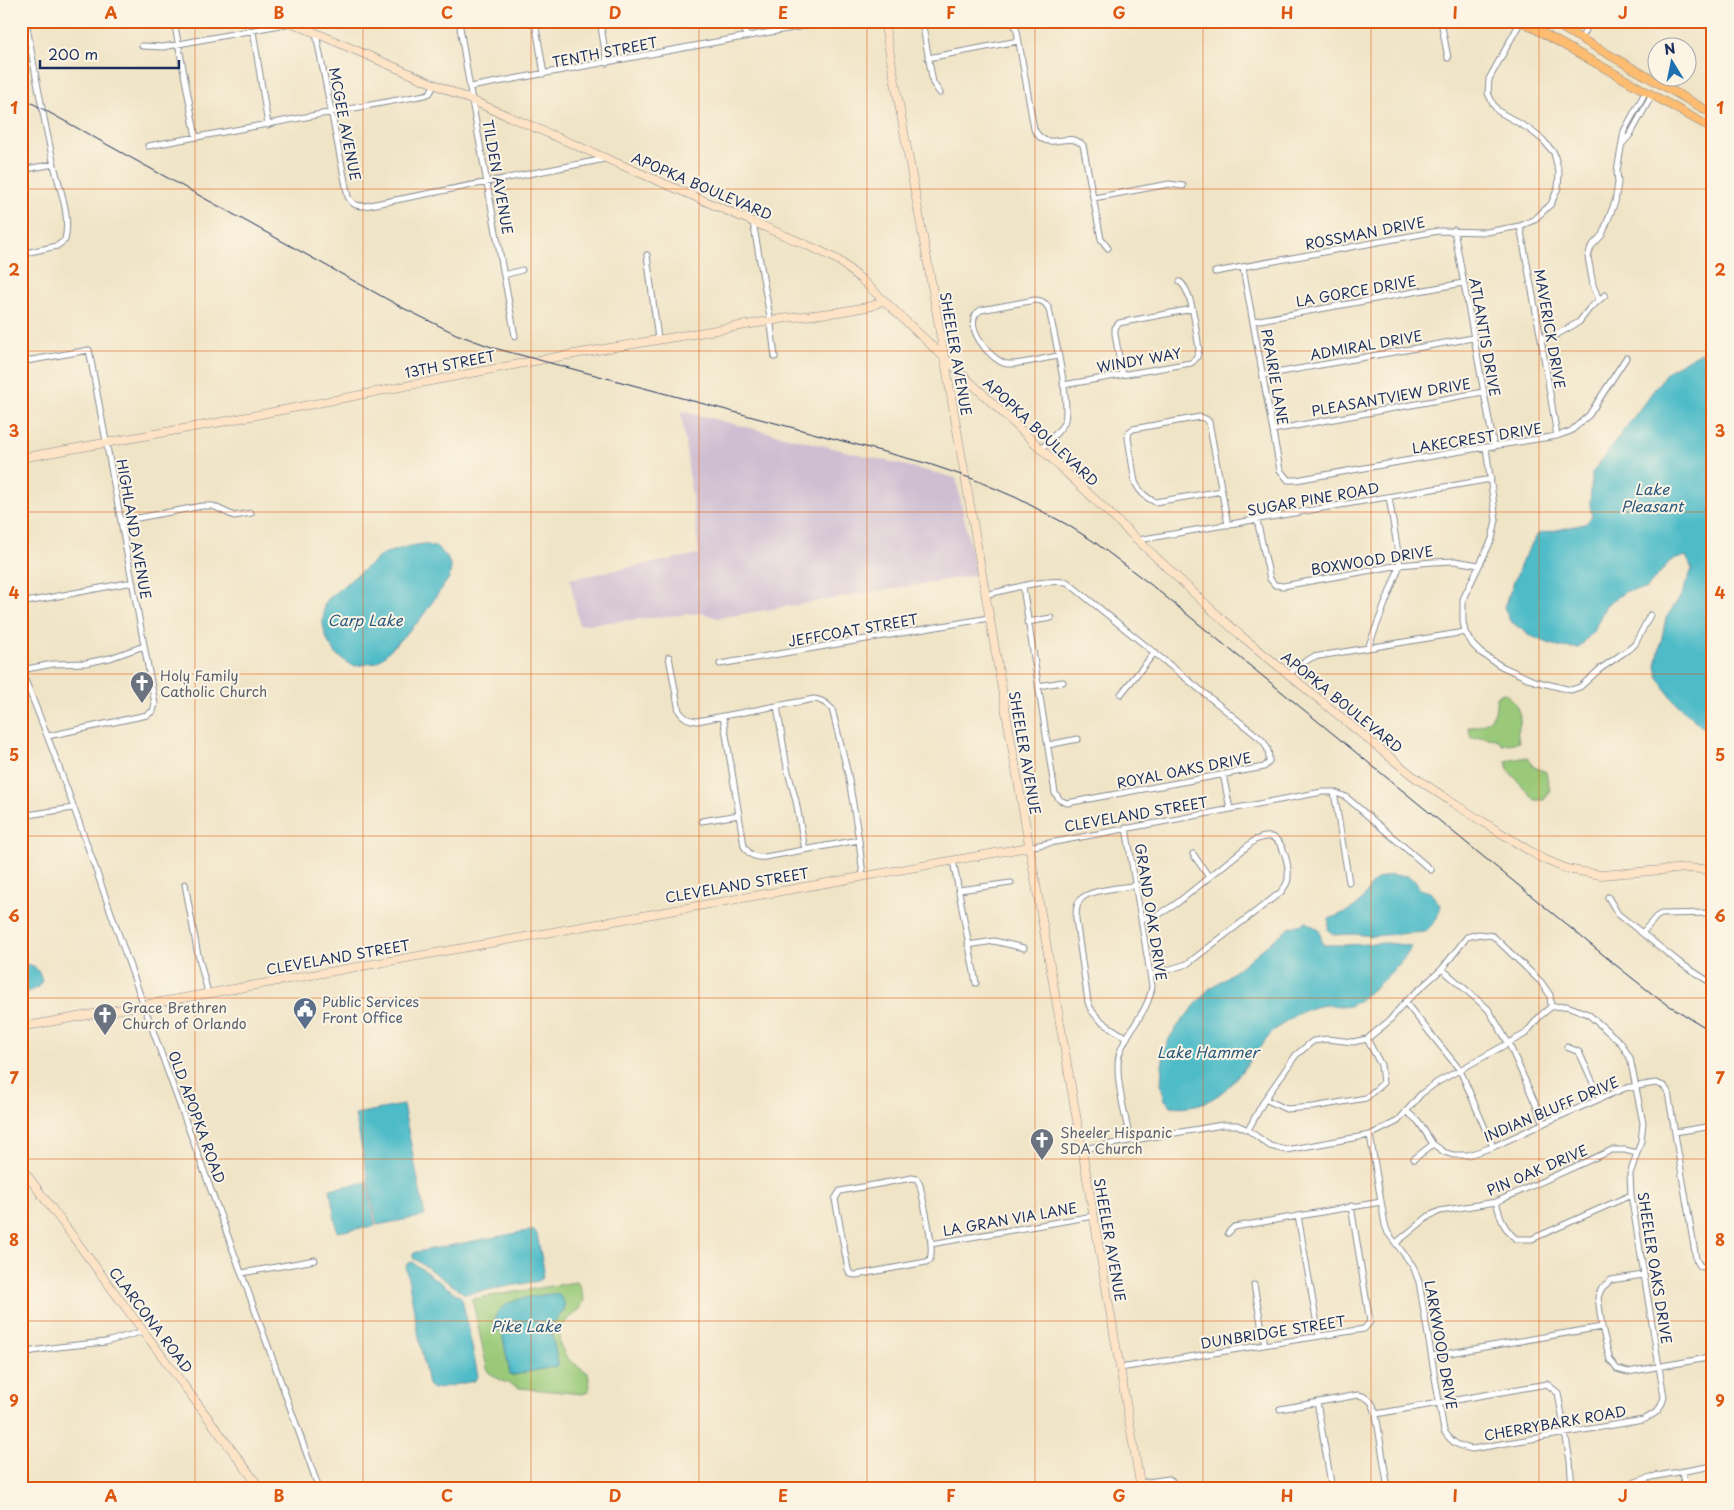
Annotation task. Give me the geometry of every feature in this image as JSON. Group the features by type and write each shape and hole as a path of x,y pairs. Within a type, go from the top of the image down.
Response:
{"main road":[{"path":"1522,21 1713,129"},
{"path":"1550,21 1713,114"}],"street":[{"path":"21,254 57,246 66,240 67,230 66,212 54,164 26,21"},
{"path":"174,21 196,137"},
{"name":"TILDEN AVENUE","path":"459,21 515,336"},
{"path":"535,21 544,74"},
{"path":"600,21 607,63"},
{"path":"743,21 746,36"},
{"name":"TENTH STREET","path":"470,87 831,21"},
{"name":"SHEELER AVENUE","path":"884,21 1140,1486"},
{"path":"922,21 933,83 940,93"},
{"path":"1013,21 1034,129 1040,139 1046,141 1071,138 1083,145 1101,239 1108,248"},
{"path":"1441,21 1448,58"},
{"path":"1520,226 1534,220 1550,204 1558,188 1559,173 1554,153 1543,140 1529,129 1498,111 1489,97 1489,79 1522,21"},
{"path":"1581,39 1588,26 1596,21"},
{"path":"142,46 154,48 179,44 289,22"},
{"name":"APOPKA BOULEVARD","path":"289,22 838,260 884,300 1213,611 1418,779 1531,853 1551,863 1576,871 1601,875 1688,868 1713,870"},
{"path":"253,30 268,125"},
{"name":"MCGEE AVENUE","path":"316,34 348,197 352,204 365,206 487,181"},
{"path":"928,58 1018,41"},
{"path":"148,146 425,95 430,93 434,85"},
{"path":"1599,300 1593,285 1588,257 1591,247 1602,235 1615,202 1620,146 1624,131 1649,93"},
{"path":"487,181 606,159"},
{"path":"21,170 54,164"},
{"path":"1094,198 1168,184 1183,186"},
{"path":"753,222 771,320 775,357"},
{"name":"ROSSMAN DRIVE","path":"1216,272 1438,231 1487,232 1520,226"},
{"name":"MAVERICK DRIVE","path":"1520,226 1557,436"},
{"name":"ATLANTIS DRIVE","path":"1454,230 1494,447"},
{"path":"647,255 658,339"},
{"name":"PRAIRIE LANE","path":"1243,268 1280,470 1288,480 1296,480"},
{"path":"504,275 522,270"},
{"name":"WINDY WAY","path":"1063,385 1196,360 1199,349 1192,308 1185,285 1180,282"},
{"name":"LA GORCE DRIVE","path":"1254,321 1463,283"},
{"path":"1541,340 1556,335 1579,322 1588,309 1605,295"},
{"name":"13TH STREET","path":"21,458 539,360 771,320 872,306 884,300"},
{"path":"1041,449 1064,422 1067,405 1063,385 1058,356 1049,309 1046,303 1041,300 980,310 974,316 973,320 978,341 999,361 1010,364 1058,356"},
{"path":"1122,374 1114,334 1115,328 1119,323 1192,308"},
{"name":"ADMIRAL DRIVE","path":"1264,375 1473,338"},
{"name":"HIGHLAND AVENUE","path":"21,362 90,350 154,704 153,711 147,715 48,736"},
{"name":"LAKECREST DRIVE","path":"1296,480 1557,436 1571,431 1589,415 1626,358"},
{"name":"PLEASANTVIEW DRIVE","path":"1273,430 1483,392"},
{"path":"1222,492 1155,502 1149,499 1138,489 1135,482 1128,438 1129,432 1133,429 1200,417 1206,419 1209,422 1222,492 1228,525"},
{"path":"1486,448 1496,520 1492,539 1464,599 1462,616 1465,632 1477,649 1496,664 1534,681 1573,690 1580,687 1600,669 1632,648 1650,615"},
{"name":"SUGAR PINE ROAD","path":"1138,540 1491,479"},
{"path":"1368,648 1400,565 1389,497"},
{"path":"122,522 202,506 212,506 234,516 250,513"},
{"name":"BOXWOOD DRIVE","path":"1256,520 1270,579 1275,585 1282,586 1400,565 1455,561 1479,565"},
{"name":"ROYAL OAKS DRIVE","path":"985,595 1022,587 1057,580 1067,582 1266,744 1269,762 1264,767 1067,803 1060,800 1055,793 1022,587"},
{"path":"21,603 126,583 133,584"},
{"name":"JEFFCOAT STREET","path":"720,664 989,618"},
{"path":"1028,622 1051,618"},
{"path":"1289,675 1297,666 1313,657 1465,632"},
{"path":"21,670 53,664 86,663 110,658 144,646"},
{"path":"1121,694 1155,652"},
{"path":"670,657 679,712 689,720 697,721 814,699 827,703 832,709 848,774 863,876"},
{"name":"OLD APOPKA ROAD","path":"21,670 48,736 143,1005 320,1489"},
{"path":"1038,686 1063,682"},
{"path":"777,706 787,768 796,801 805,850"},
{"path":"722,716 744,846 747,852 753,856 765,857 859,840"},
{"path":"1048,744 1078,739"},
{"path":"1223,774 1230,809"},
{"name":"CLEVELAND STREET","path":"21,1027 954,860 1322,792 1334,792"},
{"path":"1334,792 1346,797 1431,870"},
{"path":"1334,792 1349,882"},
{"path":"21,816 73,808"},
{"path":"702,821 739,815"},
{"name":"GRAND OAK DRIVE","path":"1126,828 1151,975 1151,996 1120,1051 1118,1060 1118,1072 1130,1140"},
{"path":"1142,918 1158,915 1167,910 1255,840 1262,837 1271,837 1279,842 1283,848 1288,877 1287,884 1281,892 1187,964 1151,975"},
{"path":"1193,854 1209,877"},
{"path":"954,860 976,983"},
{"path":"185,884 197,950 208,993"},
{"path":"959,890 1011,884"},
{"path":"1127,1038 1097,1018 1090,1011 1076,918 1080,899 1089,893 1137,885"},
{"path":"1608,897 1618,914 1680,963 1713,984"},
{"path":"1642,932 1661,914 1713,913"},
{"path":"1082,1149 1222,1125 1237,1125 1248,1130 1270,1146 1286,1150 1370,1135 1398,1120 1421,1094 1436,1083 1525,1034 1540,1016 1551,1008 1550,995 1541,982 1493,936 1479,934 1467,937 1442,969 1405,1002 1389,1021 1367,1039 1353,1042 1326,1039 1313,1041 1296,1055 1265,1099 1248,1130"},
{"path":"968,945 994,941 1024,948"},
{"path":"1442,969 1488,1009 1509,1044 1544,1123"},
{"path":"1405,1002 1460,1070 1493,1147"},
{"name":"SHEELER OAKS DRIVE","path":"1551,1008 1567,1006 1588,1014 1621,1043 1630,1058 1643,1123 1641,1140 1630,1174 1631,1196 1664,1397 1661,1408 1656,1413"},
{"path":"1265,1099 1286,1110 1366,1098 1383,1083 1381,1065 1367,1039"},
{"path":"1567,1047 1579,1052 1600,1098"},
{"name":"INDIAN BLUFF DRIVE","path":"1433,1144 1444,1152 1453,1155 1468,1155 1493,1147 1625,1088 1656,1083 1664,1086 1668,1092 1675,1132"},
{"path":"1406,1111 1418,1121 1433,1144 1414,1159"},
{"path":"1713,1126 1675,1132 1696,1260 1700,1266 1713,1267"},
{"name":"LARKWOOD DRIVE","path":"1370,1135 1385,1225 1388,1233 1413,1266 1419,1282 1444,1431 1457,1446"},
{"name":"PIN OAK DRIVE","path":"1396,1243 1429,1216 1440,1211 1496,1202 1612,1150 1625,1150 1637,1154"},
{"name":"CLARCONA ROAD","path":"21,1167 261,1489"},
{"path":"903,1179 917,1179 931,1244 932,1254 930,1260 926,1262 856,1275 850,1274 835,1199 837,1193 840,1190 903,1179"},
{"path":"1496,1202 1506,1231 1516,1239 1532,1239 1631,1196"},
{"path":"1228,1233 1234,1227 1381,1202"},
{"name":"DUNBRIDGE STREET","path":"1120,1368 1364,1329 1370,1322 1351,1206"},
{"name":"LA GRAN VIA LANE","path":"931,1244 1094,1216"},
{"path":"1298,1216 1319,1336"},
{"path":"242,1273 315,1260"},
{"path":"1643,1275 1611,1280 1602,1288 1598,1297 1602,1327 1610,1360 1617,1369 1628,1372 1713,1357"},
{"path":"1254,1285 1265,1345"},
{"path":"1432,1356 1602,1327"},
{"path":"21,1353 58,1346 106,1342 144,1331"},
{"path":"1376,1414 1546,1384 1558,1393 1570,1461 1572,1489"},
{"path":"1280,1409 1358,1395 1366,1396 1373,1403 1376,1414 1388,1489"},
{"path":"1317,1402 1332,1489"},
{"name":"CHERRYBARK ROAD","path":"1457,1446 1472,1449 1643,1420 1656,1413"},
{"path":"1585,1489 1606,1485 1629,1484 1651,1477 1713,1466"},
{"path":"1682,1471 1685,1489"},
{"path":"1140,1486 1169,1479 1172,1481 1175,1489"}],"shaded area":[{"path":"681,411 956,478 976,575 718,618 701,613 579,625 570,579 699,554"}],"green space":[{"path":"1503,693 1512,700 1520,715 1519,742 1502,745 1497,739 1471,738 1468,727 1478,726 1487,722 1495,710 1496,697"},
{"path":"1527,757 1534,767 1546,772 1550,790 1544,800 1535,800 1508,770 1506,761"},
{"path":"576,1282 580,1286 584,1300 580,1309 561,1326 559,1343 567,1358 588,1373 590,1386 588,1391 583,1394 520,1388 502,1381 488,1372 472,1299","holes":["551,1294 564,1310 550,1327 557,1366 510,1374 502,1332 506,1305 520,1300"]}],"water":[{"name":"Lake Pleasant","path":"1713,348 1713,737 1679,706 1668,693 1658,677 1656,666 1666,618 1682,594 1692,569 1686,556 1670,561 1646,589 1626,591 1606,605 1594,630 1579,648 1558,647 1531,636 1510,621 1504,607 1523,559 1538,534 1585,524 1592,517 1590,504 1592,473 1668,371 1694,356"},
{"name":"Carp Lake","path":"424,544 438,548 447,557 451,568 449,578 419,621 383,657 377,662 355,666 349,664 337,655 325,634 323,624 326,601 383,554"},
{"path":"1390,875 1408,876 1415,881 1420,889 1430,892 1440,905 1437,919 1425,932 1371,936 1354,934 1334,935 1328,930 1329,919 1345,912 1360,902 1373,882"},
{"name":"Lake Hammer","path":"1307,922 1319,930 1323,945 1387,943 1411,946 1406,956 1396,967 1370,992 1354,1004 1349,1006 1329,1005 1314,1007 1286,1021 1270,1035 1241,1073 1219,1094 1206,1102 1190,1106 1171,1106 1165,1100 1161,1085 1162,1066 1165,1049 1170,1037 1180,1023 1209,989 1289,928"},
{"path":"21,964 33,966 39,973 42,981 37,988 21,994"},
{"path":"403,1105 425,1216 377,1225 355,1114"},
{"path":"367,1182 375,1226 337,1232 330,1189"},
{"path":"533,1230 537,1234 544,1270 542,1279 538,1281 465,1294 413,1258 413,1254 416,1252"},
{"path":"412,1262 462,1298 478,1376 474,1381 433,1389 428,1385 406,1268 407,1264"},
{"name":"Pike Lake","path":"551,1294 559,1295 564,1302 564,1310 550,1327 557,1366 510,1374 502,1332 496,1330 495,1320 498,1312 512,1302"}],"railway":[{"path":"21,97 403,308 456,334 494,348 929,464 973,479 1017,498 1066,524 1093,541 1150,584 1660,1000 1713,1032"}],"place":[{"name":"Holy Family Catholic Church","path":"142,704"},
{"name":"Public Services Front Office","path":"305,1030"},
{"name":"Grace Brethren Church of Orlando","path":"105,1036"},
{"name":"Sheeler Hispanic SDA Church","path":"1042,1161"}]}
